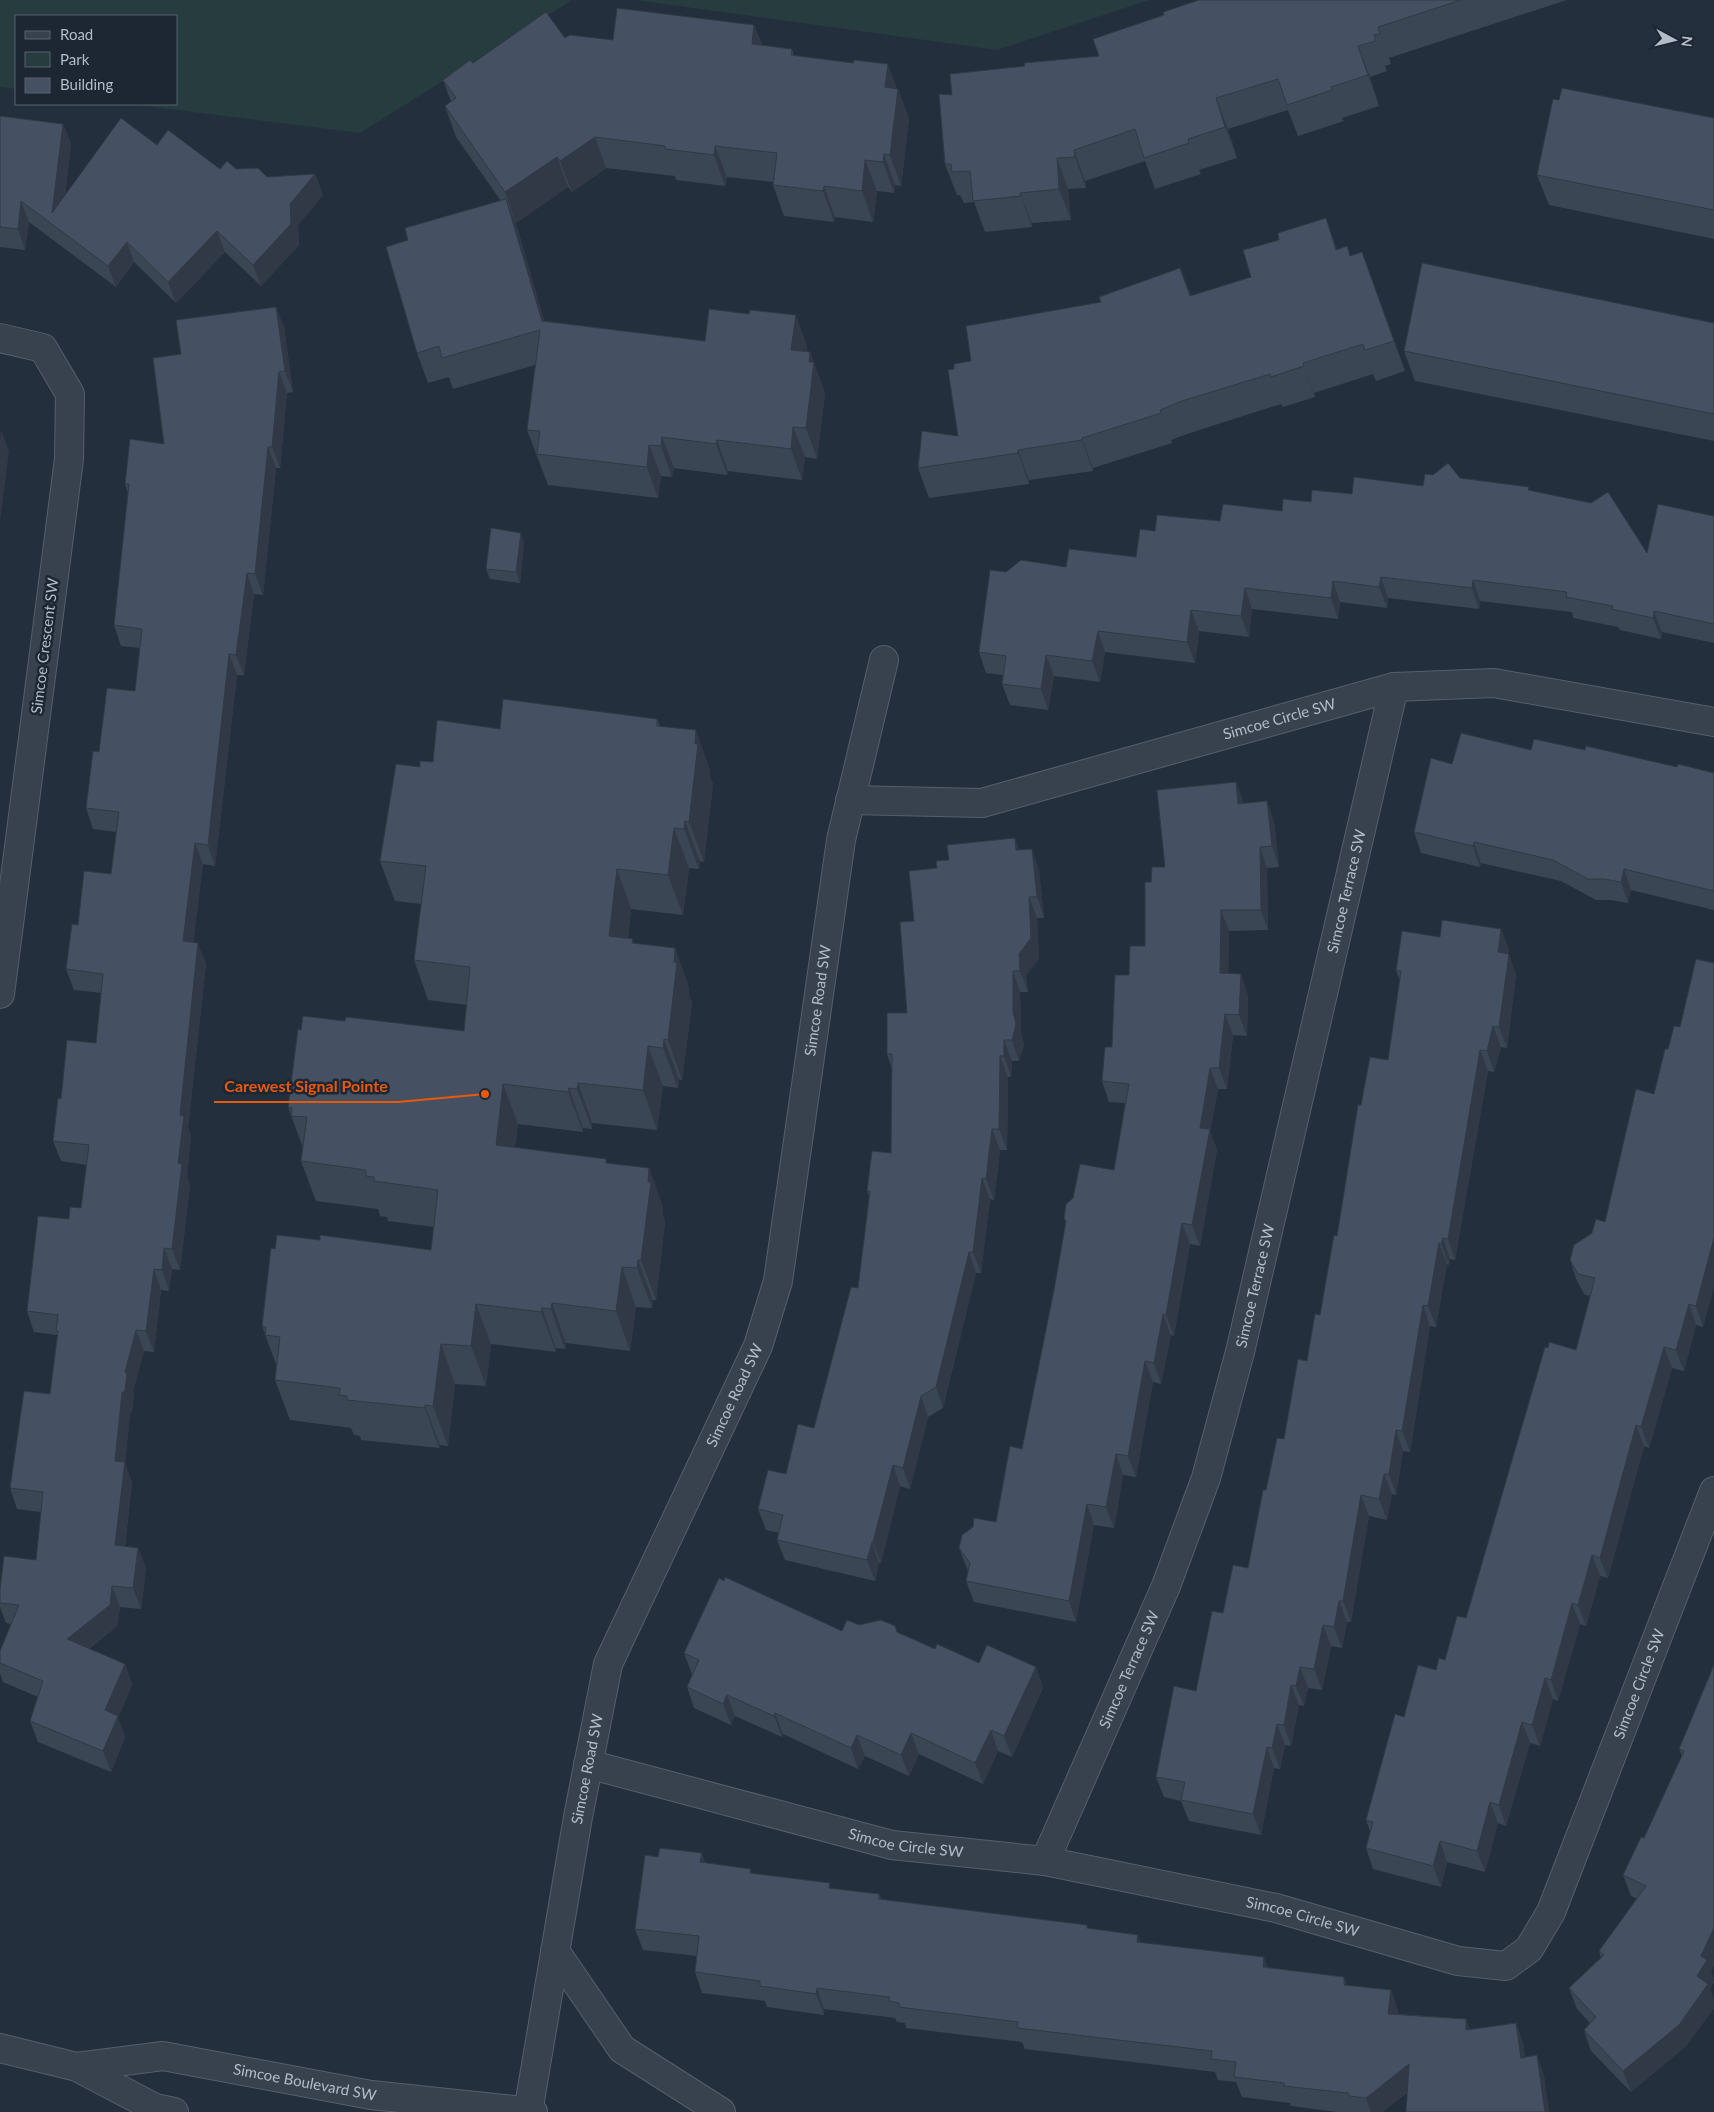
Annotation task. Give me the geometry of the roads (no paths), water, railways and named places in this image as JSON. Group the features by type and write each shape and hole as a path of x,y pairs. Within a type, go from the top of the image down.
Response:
{"street":[{"name":"Simcoe Crescent SW","path":"0,338 43,348 70,394 69,459 11,833 0,994"},
{"name":"Simcoe Road SW","path":"528,2112 588,1764 608,1664 754,1355 778,1282 841,840 884,660"},
{"name":"Simcoe Circle SW","path":"850,800 982,803 1394,687 1494,682 1714,722"},
{"name":"Simcoe Terrace SW","path":"1046,1861 1166,1586 1206,1478 1240,1352 1394,687"},
{"name":"Simcoe Circle SW","path":"588,1764 892,1845 1046,1861 1276,1908 1458,1961 1506,1966 1529,1949 1551,1912 1714,1491"},
{"path":"555,1951 622,2050 720,2112"},
{"name":"Simcoe Boulevard SW","path":"0,2048 77,2067 155,2108 174,2112"},
{"name":"Simcoe Boulevard SW","path":"77,2067 163,2056 370,2095 533,2112"}],"place":[{"name":"Carewest Signal Pointe","path":"485,1094"}]}
